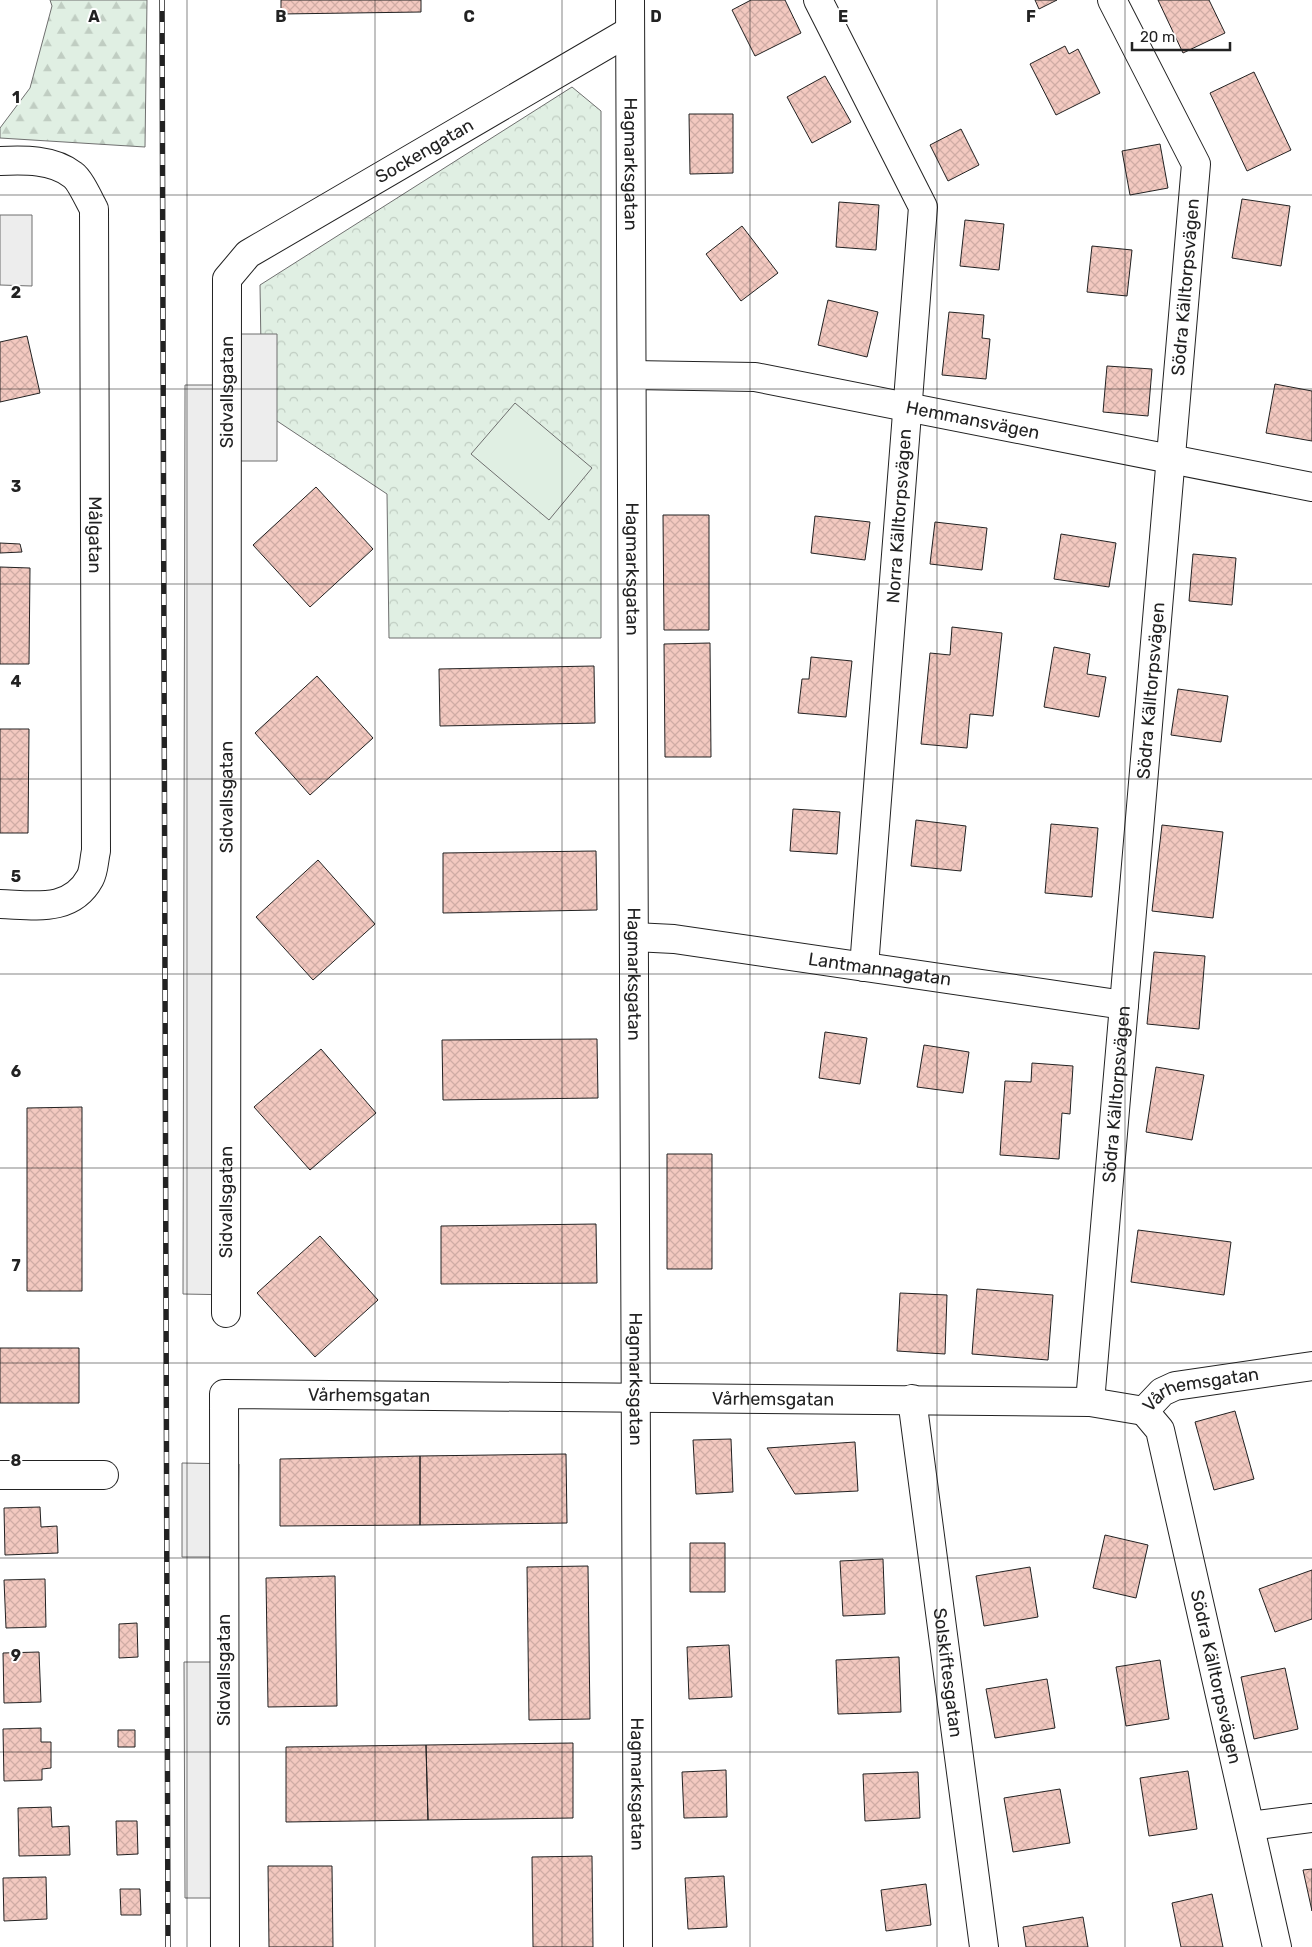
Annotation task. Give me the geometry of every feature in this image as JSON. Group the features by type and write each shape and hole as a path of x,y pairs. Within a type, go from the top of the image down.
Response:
{"street":[{"name":"Hagmarksgatan","path":"630,0 638,1947"},
{"name":"Norra Källtorpsvägen","path":"818,0 923,207 864,968"},
{"name":"Södra Källtorpsvägen","path":"1090,1402 1196,164 1112,0"},
{"name":"Sockengatan","path":"228,279 248,254 630,31"},
{"name":"Målgatan","path":"0,161 30,160 53,165 74,175 94,208 96,851 90,877 73,898 51,906 0,904"},
{"name":"Sidvallsgatan","path":"226,1313 228,279"},
{"name":"Hemmansvägen","path":"632,375 756,377 1312,487"},
{"name":"Lantmannagatan","path":"634,937 674,939 1124,1006"},
{"name":"Vårhemsgatan","path":"224,1394 1090,1402 1144,1411 1162,1392 1175,1386 1312,1366"},
{"name":"Sidvallsgatan","path":"224,1394 225,1947"},
{"name":"Solskiftesgatan","path":"912,1399 984,1947"},
{"name":"Södra Källtorpsvägen","path":"1144,1411 1160,1430 1277,1947"},
{"path":"0,1475 104,1475"},
{"path":"1250,1826 1312,1818"}],"green space":[{"path":"50,0 147,0 145,147 0,138 0,128 30,88 52,6"},
{"path":"572,87 601,111 601,638 389,638 387,494 262,411 260,285"},
{"path":"515,403 592,468 549,520 471,454"}],"shaded area":[{"path":"0,215 32,215 32,286 0,285"},
{"path":"236,334 277,334 277,461 240,461 237,1295 183,1294 185,385 236,385"},
{"path":"182,1463 239,1464 238,1557 182,1557"},
{"path":"184,1662 236,1662 237,1898 185,1898"}],"building":[{"path":"281,0 421,0 421,12 281,14"},
{"path":"751,0 785,0 801,33 755,56 732,10"},
{"path":"1035,0 1057,0 1039,9"},
{"path":"1158,0 1209,0 1225,33 1183,53"},
{"path":"1065,46 1069,54 1078,49 1100,93 1056,115 1030,64"},
{"path":"1254,72 1291,150 1247,171 1210,93"},
{"path":"825,76 851,122 812,143 787,97"},
{"path":"689,114 733,114 733,173 690,174"},
{"path":"961,129 979,165 948,181 930,145"},
{"path":"1160,144 1168,188 1130,195 1122,151"},
{"path":"1242,199 1290,206 1281,266 1232,258"},
{"path":"839,202 879,205 876,250 836,247"},
{"path":"965,220 1004,224 999,270 960,266"},
{"path":"742,226 778,273 741,301 706,254"},
{"path":"1092,246 1132,250 1127,296 1087,292"},
{"path":"828,300 878,312 867,357 818,345"},
{"path":"949,312 984,315 982,338 990,339 986,379 942,375"},
{"path":"27,336 40,393 0,402 0,342"},
{"path":"1107,366 1152,369 1148,416 1103,412"},
{"path":"1275,384 1312,391 1312,441 1266,433"},
{"path":"316,487 373,549 310,607 253,545"},
{"path":"663,515 709,515 709,630 664,630"},
{"path":"815,516 870,522 865,560 811,553"},
{"path":"935,522 987,528 982,570 930,564"},
{"path":"1061,534 1116,543 1109,587 1054,579"},
{"path":"0,543 20,544 22,552 0,553"},
{"path":"1193,554 1236,558 1232,605 1189,601"},
{"path":"0,567 30,568 29,664 0,664"},
{"path":"952,627 1002,633 993,716 970,714 967,748 921,744 930,653 950,655"},
{"path":"710,643 711,757 665,757 664,644"},
{"path":"1054,647 1090,654 1087,674 1106,677 1099,717 1044,707"},
{"path":"811,657 852,661 846,717 798,713 802,679 809,679"},
{"path":"594,666 595,723 440,726 439,669"},
{"path":"317,676 373,738 310,795 255,733"},
{"path":"1178,689 1228,696 1221,742 1171,735"},
{"path":"0,729 29,729 28,833 0,833"},
{"path":"793,809 840,812 837,854 790,851"},
{"path":"916,820 966,826 961,871 911,866"},
{"path":"1051,824 1098,828 1092,897 1045,893"},
{"path":"1162,825 1223,832 1213,918 1152,911"},
{"path":"596,851 597,910 443,913 443,853"},
{"path":"318,860 375,924 313,980 256,917"},
{"path":"1154,952 1205,956 1199,1029 1147,1024"},
{"path":"825,1032 867,1038 860,1084 819,1078"},
{"path":"597,1039 598,1098 443,1100 442,1040"},
{"path":"924,1045 969,1052 963,1093 917,1087"},
{"path":"321,1049 376,1113 310,1170 254,1107"},
{"path":"1032,1063 1073,1066 1070,1114 1062,1113 1059,1159 1000,1155 1005,1081 1031,1082"},
{"path":"1156,1067 1204,1075 1192,1140 1146,1132"},
{"path":"82,1107 82,1291 27,1291 27,1108"},
{"path":"667,1154 712,1154 712,1269 667,1269"},
{"path":"596,1224 597,1283 441,1284 441,1226"},
{"path":"1138,1230 1231,1242 1224,1295 1131,1282"},
{"path":"320,1236 378,1300 315,1357 257,1293"},
{"path":"977,1289 1053,1295 1048,1360 972,1354"},
{"path":"900,1293 947,1295 945,1354 897,1351"},
{"path":"0,1348 79,1348 79,1403 0,1403"},
{"path":"1235,1411 1254,1479 1214,1490 1195,1422"},
{"path":"731,1439 733,1492 696,1494 693,1440"},
{"path":"855,1442 858,1491 795,1494 767,1448"},
{"path":"566,1454 567,1523 420,1525 420,1456"},
{"path":"420,1456 420,1525 280,1526 280,1459"},
{"path":"40,1507 41,1527 57,1526 58,1553 5,1555 4,1508"},
{"path":"1105,1535 1148,1545 1136,1598 1093,1588"},
{"path":"690,1543 725,1543 725,1592 690,1592"},
{"path":"883,1559 885,1614 843,1616 840,1561"},
{"path":"588,1566 590,1719 529,1720 527,1567"},
{"path":"1030,1567 1038,1617 984,1626 976,1576"},
{"path":"1312,1570 1312,1619 1275,1632 1259,1589"},
{"path":"335,1576 337,1706 268,1707 266,1578"},
{"path":"45,1579 46,1627 6,1628 4,1580"},
{"path":"137,1623 138,1657 119,1658 119,1624"},
{"path":"729,1645 732,1697 689,1699 687,1647"},
{"path":"39,1652 41,1702 4,1703 3,1653"},
{"path":"899,1657 901,1712 838,1714 836,1660"},
{"path":"1160,1660 1169,1719 1126,1726 1116,1667"},
{"path":"1285,1668 1298,1729 1254,1739 1241,1677"},
{"path":"1047,1679 1055,1728 995,1738 986,1689"},
{"path":"41,1728 41,1742 51,1742 51,1768 42,1769 42,1780 4,1781 3,1729"},
{"path":"118,1730 135,1730 135,1747 118,1747"},
{"path":"573,1743 573,1818 428,1820 426,1745"},
{"path":"426,1745 428,1820 286,1822 286,1747"},
{"path":"726,1770 727,1817 684,1818 682,1772"},
{"path":"1188,1771 1197,1829 1149,1836 1140,1778"},
{"path":"918,1772 920,1818 865,1821 863,1774"},
{"path":"1060,1789 1070,1843 1013,1852 1004,1798"},
{"path":"51,1807 52,1827 69,1826 70,1855 19,1856 18,1808"},
{"path":"116,1821 137,1821 138,1854 117,1855"},
{"path":"592,1856 593,1947 533,1947 532,1857"},
{"path":"268,1866 332,1866 333,1947 269,1947"},
{"path":"1312,1869 1312,1911 1303,1870"},
{"path":"724,1876 727,1927 688,1929 685,1878"},
{"path":"46,1877 47,1919 4,1921 3,1878"},
{"path":"926,1884 931,1925 886,1931 881,1890"},
{"path":"120,1889 140,1889 141,1915 121,1915"},
{"path":"1212,1894 1223,1947 1181,1947 1172,1903"},
{"path":"1083,1917 1088,1947 1026,1947 1023,1927"}],"railway":[{"path":"162,0 168,1947"}]}
